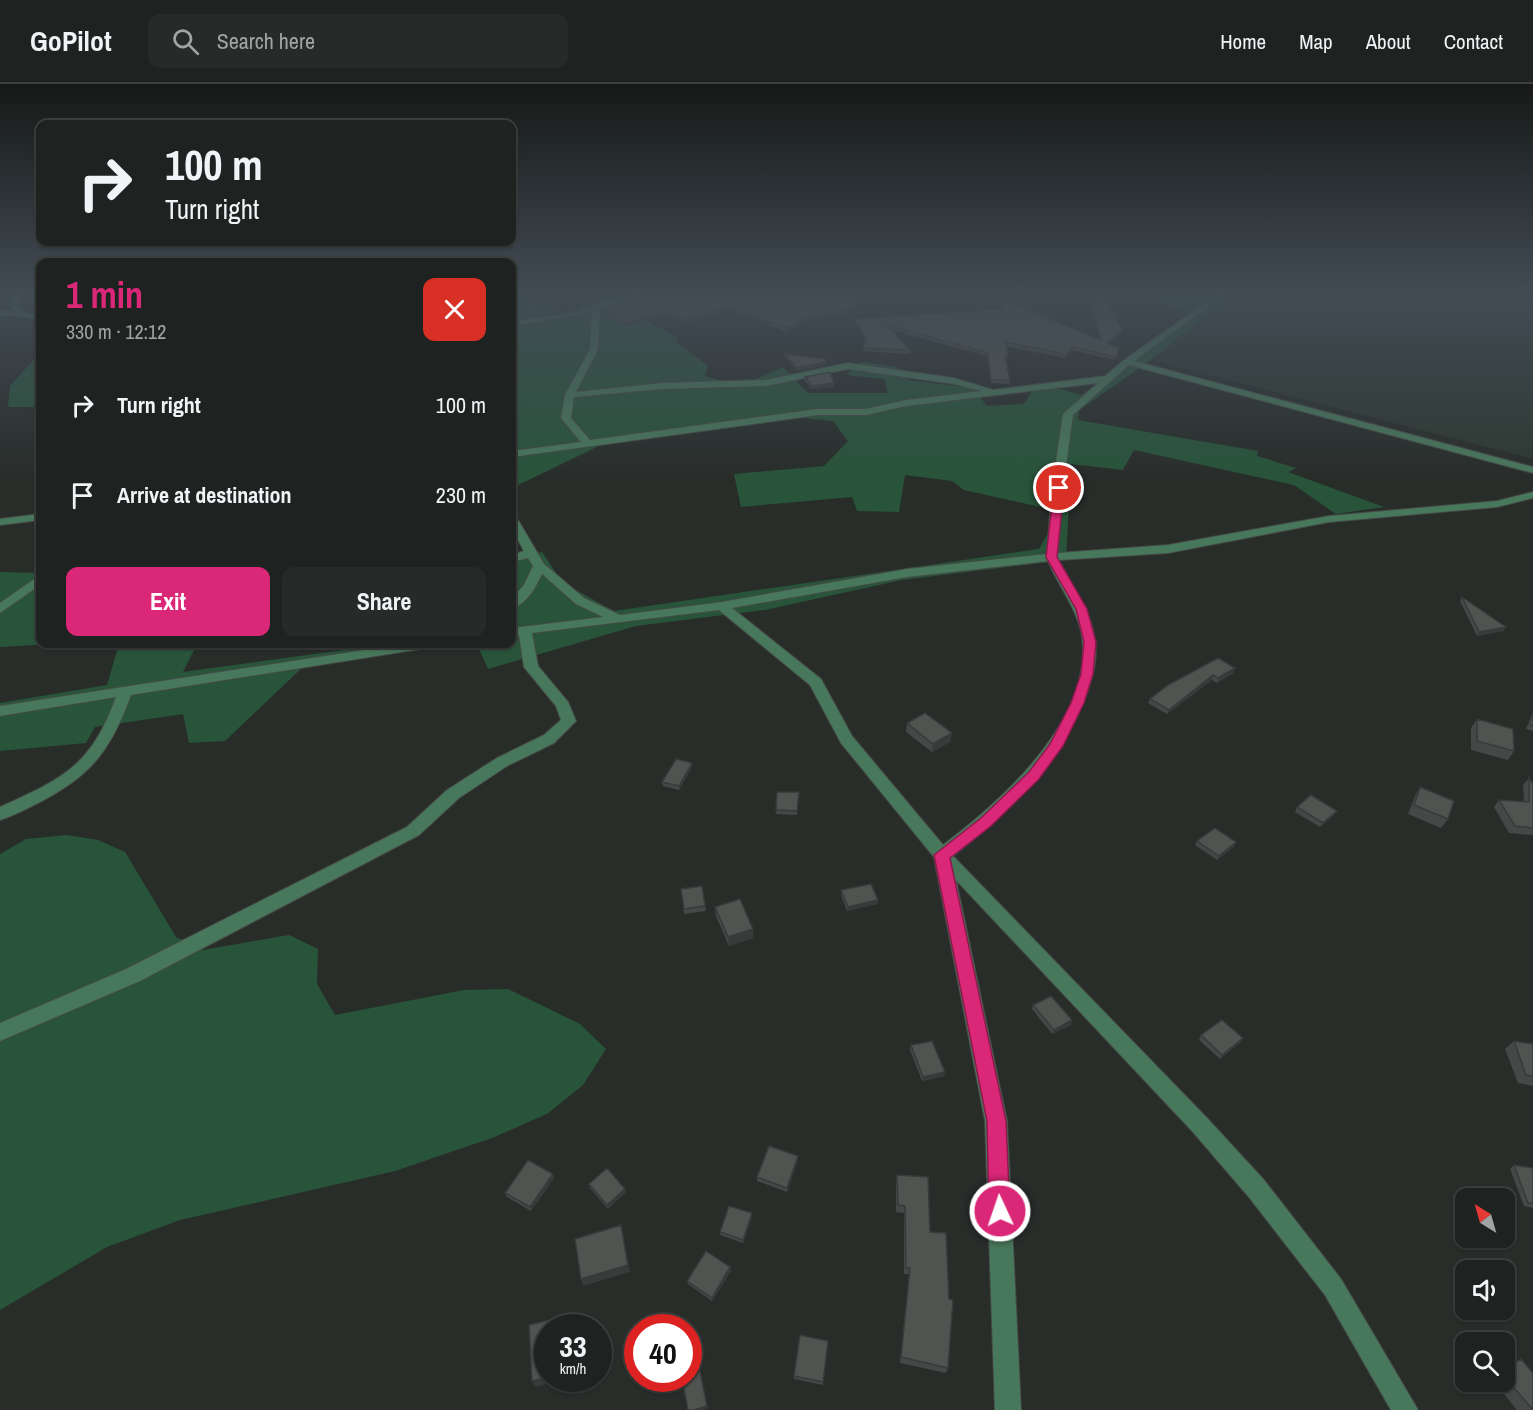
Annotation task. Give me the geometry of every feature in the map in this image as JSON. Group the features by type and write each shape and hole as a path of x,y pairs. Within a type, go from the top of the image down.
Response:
{"street":[{"path":"588,444 566,418 570,395 590,356"},
{"path":"942,855 986,822 1034,776 1056,746 1077,703 1087,674 1090,642 1081,609 1052,557 1066,420 1068,414 1136,356"},
{"path":"1127,362 1533,470"},
{"path":"570,395 662,386 766,383 848,366 954,381 997,392"},
{"path":"516,453 818,412 866,412 906,403 1106,379"},
{"path":"0,1032 133,975 413,831 453,794 502,762 549,739 568,721 563,705 531,667 518,631 722,606 907,573 1052,557 1168,549 1329,519 1497,504 1533,495"},
{"path":"0,522 36,518"},
{"path":"516,527 539,566 580,601 617,618"},
{"path":"516,558 531,553"},
{"path":"516,600 530,588 539,566"},
{"path":"0,609 36,582"},
{"path":"722,606 754,635 816,682 846,738 896,802 942,855 1200,1125 1256,1188 1333,1287 1405,1410"},
{"path":"0,711 400,648"},
{"path":"0,814 33,799 80,771 102,745 126,690"},
{"path":"942,855 996,1121 1008,1410"}],"shaded area":[{"path":"1156,356 1533,356 1533,459 1151,360"}],"green space":[{"path":"516,356 695,356 708,366 705,376 740,386 783,367 808,393 888,393 884,379 846,375 863,362 897,367 908,380 973,388 987,406 1024,404 1037,383 1082,395 1134,356 1156,356 1079,410 1078,420 1258,451 1257,456 1296,468 1288,472 1384,507 1336,514 1294,485 1134,450 1123,470 1071,464 1066,560 902,580 765,610 636,626 488,669 479,648 516,648 516,558 542,552 563,583 614,611 1039,549 1051,528 1049,509 964,490 952,481 905,475 899,512 857,511 852,497 741,507 734,474 824,466 848,441 833,421 774,415 605,443 516,486"},
{"path":"36,357 36,407 8,407 10,386"},
{"path":"0,572 36,573 36,645 0,647"},
{"path":"118,648 195,648 183,672 359,648 434,648 303,667 225,741 189,743 183,714 95,727 86,743 0,751 0,703 107,685"},
{"path":"67,835 98,840 125,852 176,937 203,950 289,935 318,949 317,984 335,1015 464,990 508,989 580,1024 606,1049 583,1085 547,1114 492,1138 395,1171 180,1220 107,1247 0,1310 0,854 26,839"}],"building":[{"path":"787,356 825,359 826,362 797,368"},
{"path":"988,356 1008,356 1005,356 1010,380 991,380"},
{"path":"830,372 834,383 812,386 805,377"},
{"path":"1462,597 1506,627 1479,632"},
{"path":"1218,658 1235,668 1218,678 1213,675 1169,710 1150,699 1168,685"},
{"path":"925,713 952,733 933,744 907,723"},
{"path":"1533,714 1533,726 1529,724"},
{"path":"1477,719 1513,729 1514,751 1477,741"},
{"path":"676,759 692,763 679,786 662,782"},
{"path":"1529,778 1533,784 1533,828 1515,826 1499,800 1529,802"},
{"path":"1420,787 1454,801 1448,819 1414,805"},
{"path":"777,792 799,792 797,811 776,810"},
{"path":"1311,795 1337,811 1323,823 1297,807"},
{"path":"1215,828 1236,842 1219,856 1197,841"},
{"path":"871,884 878,900 848,907 841,890"},
{"path":"702,886 705,906 684,909 681,889"},
{"path":"740,899 753,929 728,937 715,907"},
{"path":"1051,996 1072,1020 1054,1030 1033,1005"},
{"path":"1222,1020 1243,1038 1222,1055 1201,1035"},
{"path":"932,1041 945,1072 923,1077 911,1045"},
{"path":"1514,1041 1533,1044 1533,1076 1526,1075"},
{"path":"769,1146 798,1156 787,1188 757,1177"},
{"path":"528,1160 553,1174 530,1207 505,1193"},
{"path":"1514,1165 1533,1168 1533,1203 1528,1203"},
{"path":"607,1168 625,1189 607,1205 589,1184"},
{"path":"897,1175 928,1177 930,1232 946,1233 949,1299 953,1300 948,1368 901,1357 910,1268 906,1268 905,1206 898,1205"},
{"path":"729,1206 752,1213 743,1240 720,1232"},
{"path":"621,1225 628,1265 581,1279 575,1239"},
{"path":"706,1251 730,1267 712,1298 687,1281"},
{"path":"534,1324 534,1380 532,1381 529,1325"},
{"path":"800,1335 828,1341 823,1382 794,1376"},
{"path":"1521,1359 1533,1373 1533,1410 1515,1389 1515,1363"},
{"path":"702,1381 707,1406 688,1410 685,1392 702,1392"}],"route":[{"path":"1000,1211 996,1121 942,855 986,822 1034,776 1056,746 1077,703 1087,674 1090,642 1081,609 1052,557 1059,488"}]}
